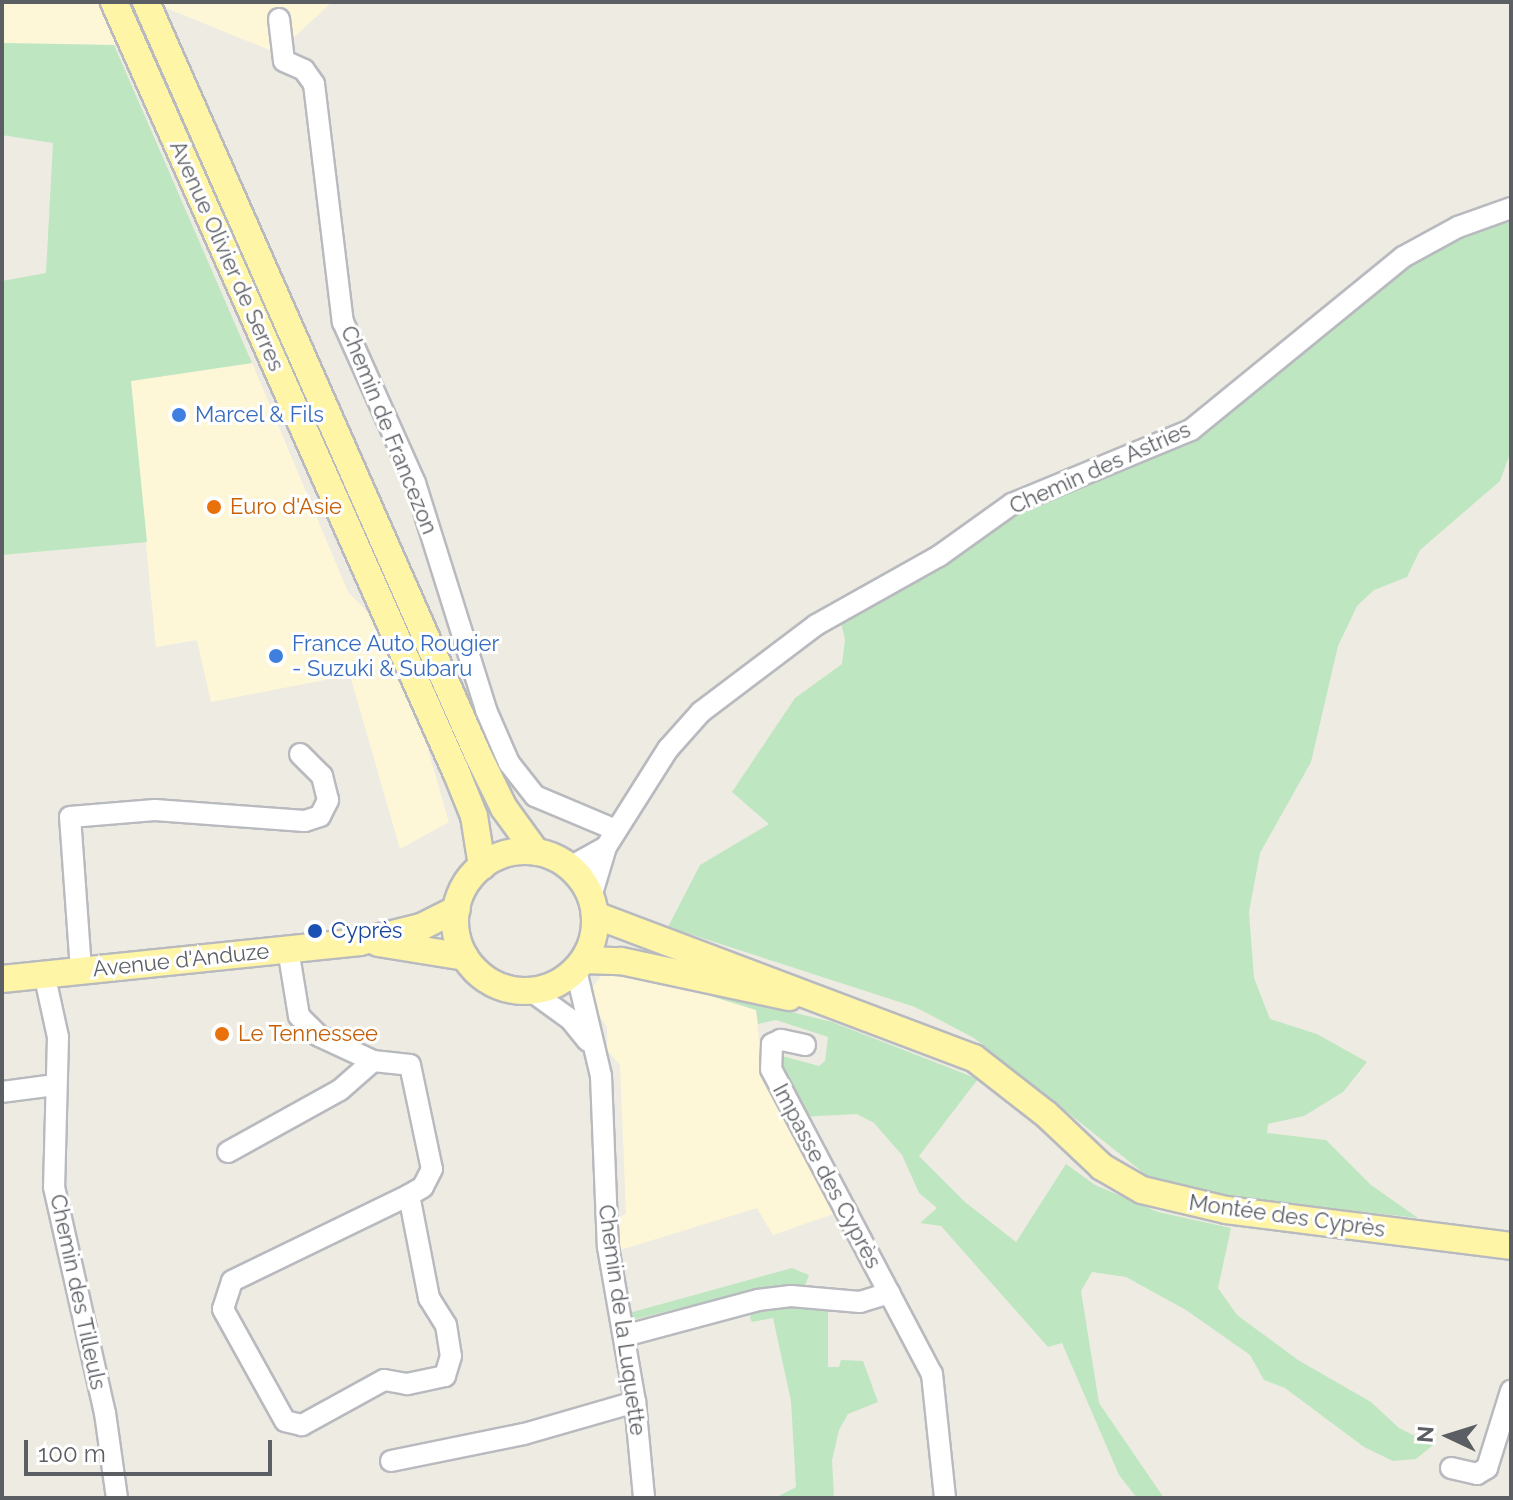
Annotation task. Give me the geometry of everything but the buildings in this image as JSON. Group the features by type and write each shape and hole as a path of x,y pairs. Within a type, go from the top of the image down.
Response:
{"main road":[{"name":"Avenue Olivier de Serres","path":"114,2 457,774 474,816 482,866"},
{"name":"Avenue Olivier de Serres","path":"146,2 477,753 504,808 536,852"},
{"path":"536,852 570,867 593,906 580,965 555,985 531,991 493,983 465,957 457,909 470,878 482,866 499,856 536,852"},
{"name":"Montée des Cyprès","path":"593,906 974,1058 1046,1114 1102,1167 1142,1190 1226,1210 1508,1242"},
{"name":"Avenue d'Anduze","path":"2,979 360,942 421,927 457,909"},
{"name":"Avenue d'Anduze","path":"360,942 465,957"},
{"name":"Montée des Cyprès","path":"580,965 621,961 832,1003"}],"street":[{"name":"Chemin de Francezon","path":"279,19 284,61 304,70 314,84 343,322 415,483 486,710 509,763 535,796 611,838"},
{"name":"Chemin des Astries","path":"593,906 611,838 668,749 701,712 816,625 939,556 1012,504 1191,430 1403,257 1458,227 1511,208"},
{"path":"81,970 70,817 155,810 305,821 320,816 328,800 322,776 300,754"},
{"name":"Chemin des Astries","path":"570,867 611,838"},
{"path":"288,949 299,1016 319,1036 373,1061 410,1065 432,1169 423,1187 409,1195 232,1281 223,1309 285,1421 302,1425 384,1380 407,1384 445,1376 451,1356 446,1325 429,1298 409,1195"},
{"name":"Chemin de la Luquette","path":"580,965 593,1048 601,1076 608,1247 635,1402 644,1498"},
{"name":"Chemin des Tilleuls","path":"44,973 58,1037 55,1199 105,1413 117,1498"},
{"name":"Chemin de la Luquette","path":"531,991 570,1019 593,1048"},
{"name":"Impasse des Cyprès","path":"805,1045 781,1040 772,1044 771,1069 936,1384 945,1498"},
{"path":"228,1152 340,1090 373,1061"},
{"path":"2,1092 55,1085"},
{"name":"Impasse des Cyprès","path":"624,1336 758,1300 791,1296 860,1302 890,1293"},
{"path":"1451,1468 1477,1474 1487,1468 1511,1391"},
{"path":"391,1461 524,1434 635,1402"}],"shaded area":[{"path":"2,2 332,2 277,53 166,8 114,45 2,43"},
{"path":"252,363 348,592 369,614 426,743 449,822 400,849 350,675 211,702 197,640 156,647 130,381"},
{"path":"606,970 653,978 756,1010 761,1062 836,1210 833,1214 773,1235 757,1208 617,1251 614,1223 626,1213 620,1065 607,1050 607,1027 591,1003 591,989"}],"green space":[{"path":"2,43 114,45 252,363 131,381 147,542 2,555 2,281 46,273 53,143 2,135"},
{"path":"1511,219 1511,451 1500,481 1420,550 1407,577 1374,590 1357,606 1338,646 1311,762 1260,853 1249,912 1254,978 1270,1019 1317,1034 1367,1062 1343,1092 1304,1116 1268,1124 1267,1133 1326,1140 1371,1185 1418,1218 1215,1195 1150,1178 974,1038 915,1007 668,927 700,865 769,824 732,792 795,698 842,664 845,640 840,618 1007,515 1163,451 1387,279 1460,236"},
{"path":"653,978 832,1022 978,1079 919,1156 965,1202 1016,1242 1066,1164 1095,1185 1158,1212 1231,1228 1218,1288 1237,1315 1298,1360 1371,1402 1399,1428 1433,1445 1416,1459 1393,1461 1364,1447 1285,1388 1264,1380 1250,1355 1186,1310 1126,1277 1092,1272 1081,1291 1099,1403 1164,1498 1137,1498 1119,1475 1062,1343 1048,1347 941,1226 920,1223 937,1208 919,1193 902,1155 874,1123 857,1114 798,1117 776,1063 782,1056 819,1066 825,1061 828,1037 776,1020 758,1024 756,1010"},
{"path":"792,1268 809,1275 805,1286 761,1288 632,1320 629,1313"},
{"path":"782,1304 828,1310 828,1367 839,1367 841,1360 863,1361 878,1402 848,1414 839,1430 832,1460 834,1498 775,1498 796,1487 791,1401 773,1318 752,1322 750,1318 752,1309"}],"place":[{"name":"Marcel & Fils","path":"179,415"},
{"name":"Euro d'Asie","path":"214,507"},
{"name":"France Auto Rougier - Suzuki & Subaru","path":"276,656"},
{"name":"Cyprès","path":"315,931"},
{"name":"Le Tennessee","path":"222,1034"}]}
